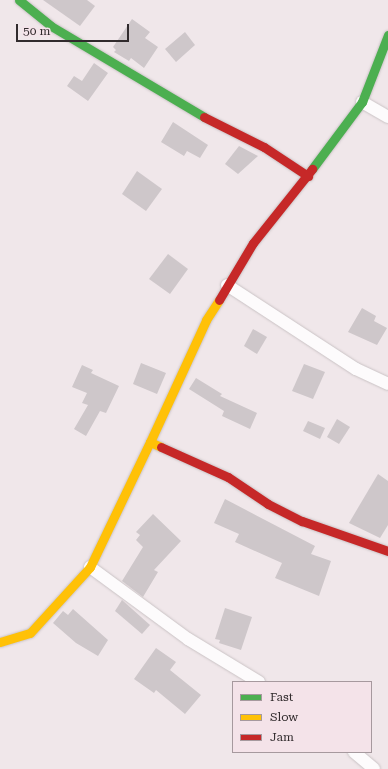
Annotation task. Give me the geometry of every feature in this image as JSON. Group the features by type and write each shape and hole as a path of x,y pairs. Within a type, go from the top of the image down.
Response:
{"street":[{"path":"20,0 51,26 200,115 264,147 308,176"},
{"path":"0,642 30,633 90,567 206,320 253,243 343,132 362,102 388,35"},
{"path":"362,102 388,117"},
{"path":"227,285 356,369 388,384"},
{"path":"150,442 228,477 268,504 302,520 388,551"},
{"path":"90,567 188,638 257,681"},
{"path":"355,753 374,769"}],"building":[{"path":"43,0 87,0 95,6 80,26"},
{"path":"132,19 150,32 145,38 158,47 144,68 131,58 129,61 114,52 116,50 113,47"},
{"path":"185,32 195,45 176,62 165,49"},
{"path":"94,63 108,73 88,101 67,86 74,76 82,81"},
{"path":"173,122 208,145 200,158 187,151 184,156 161,142"},
{"path":"239,146 258,156 238,174 225,164"},
{"path":"137,171 162,189 146,211 122,194"},
{"path":"168,254 188,269 170,294 149,279"},
{"path":"362,308 376,316 374,321 387,328 377,345 348,332"},
{"path":"253,329 267,337 257,354 244,346"},
{"path":"141,363 166,373 157,394 133,384"},
{"path":"304,364 325,372 313,399 292,391"},
{"path":"82,365 93,370 91,373 119,386 106,413 100,411 86,436 74,429 88,405 82,403 87,393 72,387"},
{"path":"196,378 222,394 220,396 257,413 250,429 222,416 224,411 189,389"},
{"path":"337,419 350,427 339,444 327,437"},
{"path":"308,421 325,428 320,439 303,431"},
{"path":"378,474 388,481 388,525 380,538 349,523"},
{"path":"225,499 315,546 311,554 331,561 319,596 275,578 282,563 235,542 239,534 214,523"},
{"path":"153,514 181,541 154,570 158,572 143,597 122,581 143,547 136,540 140,535 136,532"},
{"path":"122,600 150,625 142,634 115,611"},
{"path":"225,608 252,617 241,650 219,643 220,640 215,639"},
{"path":"73,609 108,640 98,656 76,643 53,623 63,611 68,615"},
{"path":"156,648 176,662 170,670 201,695 185,714 156,690 154,693 134,679"}],"traffic: fast":[{"path":"19,0 51,26 204,117"},
{"path":"312,169 362,102 388,35"}],"traffic: slow":[{"path":"150,442 206,320 219,300"},
{"path":"0,642 30,633 90,567 150,442 161,447"}],"traffic: jam":[{"path":"204,117 264,147 308,176"},
{"path":"219,300 253,243 312,169"},
{"path":"161,447 228,477 268,504 302,521 388,551"}]}
